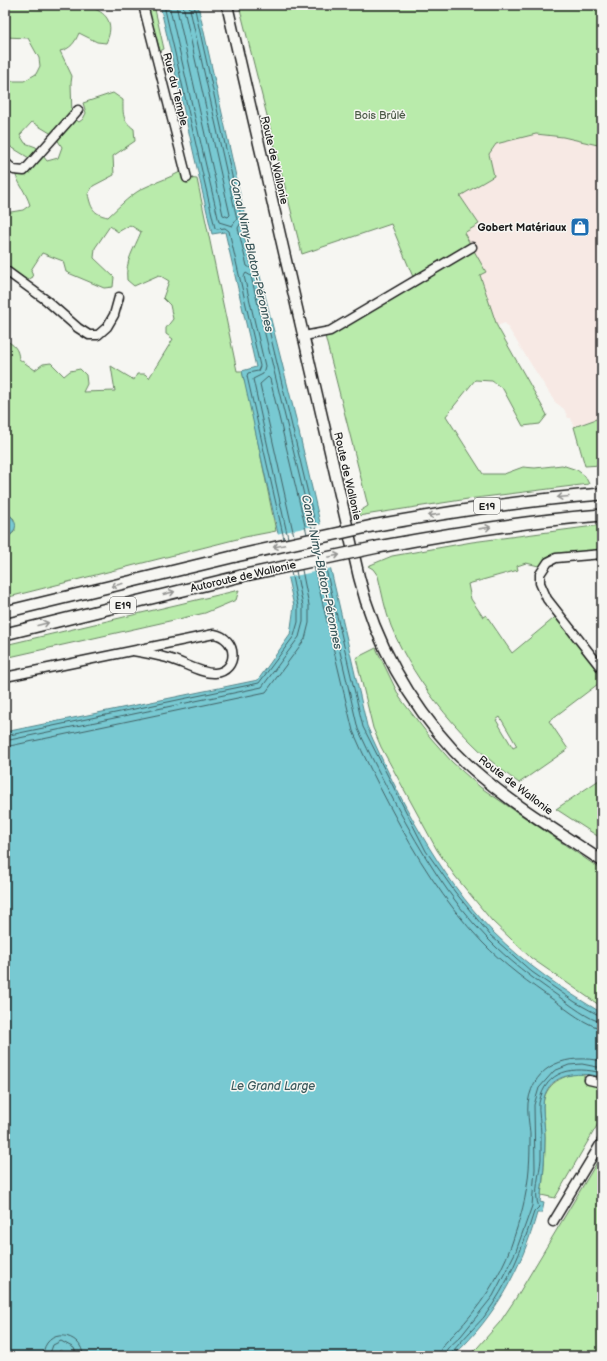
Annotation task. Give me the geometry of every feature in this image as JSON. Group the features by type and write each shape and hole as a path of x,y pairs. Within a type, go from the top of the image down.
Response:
{"highway":[{"name":"Autoroute de Wallonie","path":"5,612 236,556 372,526 467,509 554,498 602,494"},
{"name":"Autoroute de Wallonie","path":"5,634 241,576 378,547 471,530 553,519 602,515"}],"main road":[{"name":"Route de Wallonie","path":"227,5 364,596 374,626 401,681 434,728 455,751 477,772 508,796 602,861"}],"street":[{"name":"Rue du Temple","path":"143,5 187,178"},
{"path":"5,162 14,170 24,171 78,110"},
{"path":"304,336 330,331 472,247"},
{"path":"5,270 46,300 78,328 89,335 98,335 107,327 114,315 119,297"},
{"path":"602,554 556,558 548,562 540,574 542,588 547,599 602,669"},
{"path":"5,678 214,634 221,635 227,639 233,653 230,664 223,670 216,673 208,672 168,658 134,651"},
{"path":"589,1080 602,1083"},
{"path":"553,1222 602,1140"}],"shaded area":[{"path":"536,134 563,137 602,146 602,417 574,427 571,418 568,418 564,409 555,402 505,323 497,326 480,275 486,272 463,233 479,224 460,196 494,176 489,154 496,144"}],"green space":[{"path":"5,5 94,5 95,9 107,19 110,27 106,43 97,42 79,33 72,45 67,49 60,51 72,76 72,117 79,122 83,119 86,113 83,103 113,93 123,100 125,120 134,129 135,141 113,156 114,175 93,186 88,194 90,203 96,212 108,217 137,192 180,172 187,178 197,179 237,371 242,371 248,393 276,531 245,537 5,598 5,541 15,531 14,519 5,510 5,340 15,347 18,352 19,359 35,370 43,364 51,363 64,376 70,371 80,369 86,375 87,384 83,392 115,391 111,366 134,380 137,374 145,374 149,378 173,339 166,334 166,328 173,319 170,305 163,298 169,281 159,275 134,286 127,280 127,267 141,232 130,225 118,232 110,226 95,248 94,258 114,277 113,287 104,288 66,272 63,261 42,253 31,270 33,277 24,282 5,270 5,213 23,210 30,205 14,170 19,171 34,161 11,147 5,148 5,81 24,81 36,74 40,66 39,58 28,38 5,37","holes":["32,122 55,136 62,147 58,158 47,161 36,147 25,143 20,135"]},
{"path":"147,5 154,5 164,49 160,51"},
{"name":"Bois Brûlé","path":"239,5 602,5 602,146 563,137 536,134 496,144 489,154 494,176 460,196 479,224 464,233 486,272 480,275 497,326 547,415 540,424 523,426 503,389 492,381 475,380 446,416 483,474 504,474 523,467 535,468 562,465 577,470 585,476 589,484 468,499 358,516 360,511 368,506 324,332 416,279 413,277 391,224 302,254"},
{"path":"602,417 602,465 585,466 574,427"},
{"path":"602,525 602,554 556,558 543,567 526,563 517,566 518,570 468,584 471,599 483,617 486,615 512,653 559,614 602,669 602,681 549,721 568,749 519,783 480,751 462,733 428,692 401,648 389,620 378,576 373,569 368,566 392,556 472,542","holes":["500,717 517,746 513,748 496,720"]},
{"path":"239,590 236,600 205,613 5,658 5,645"},
{"path":"376,648 400,698 430,737 452,762 480,787 602,870 602,1007 531,958 492,921 455,876 437,850 381,747 373,728 356,658"},
{"path":"602,778 602,839 556,809"},
{"path":"584,1073 584,1081 602,1084 602,1117 555,1198 541,1195 545,1152 544,1098 547,1091 556,1081 569,1075"},
{"path":"602,1154 602,1356 470,1356 500,1322 516,1298"}],"water":[{"name":"Le Grand Large","path":"160,5 198,5 247,226 242,227 251,265 257,264 296,419 367,726 392,780 421,835 473,910 505,944 531,966 559,986 602,1013 602,1077 582,1074 573,1075 556,1081 549,1087 545,1095 543,1106 545,1153 540,1202 544,1203 542,1213 537,1213 531,1233 515,1272 494,1308 482,1325 453,1356 71,1356 60,1350 57,1356 5,1356 5,732 258,680 290,635 294,606 242,371 256,367 225,232 212,234"},
{"path":"5,510 13,519 16,526 5,541"}],"pier":[{"path":"322,524 332,568 286,578 276,534"}],"place":[{"name":"Gobert Matériaux","path":"580,227"}],"water label":[{"name":"Canal Nimy-Blaton-Péronnes","path":"252,255"},
{"name":"Canal Nimy-Blaton-Péronnes","path":"322,572"}]}
